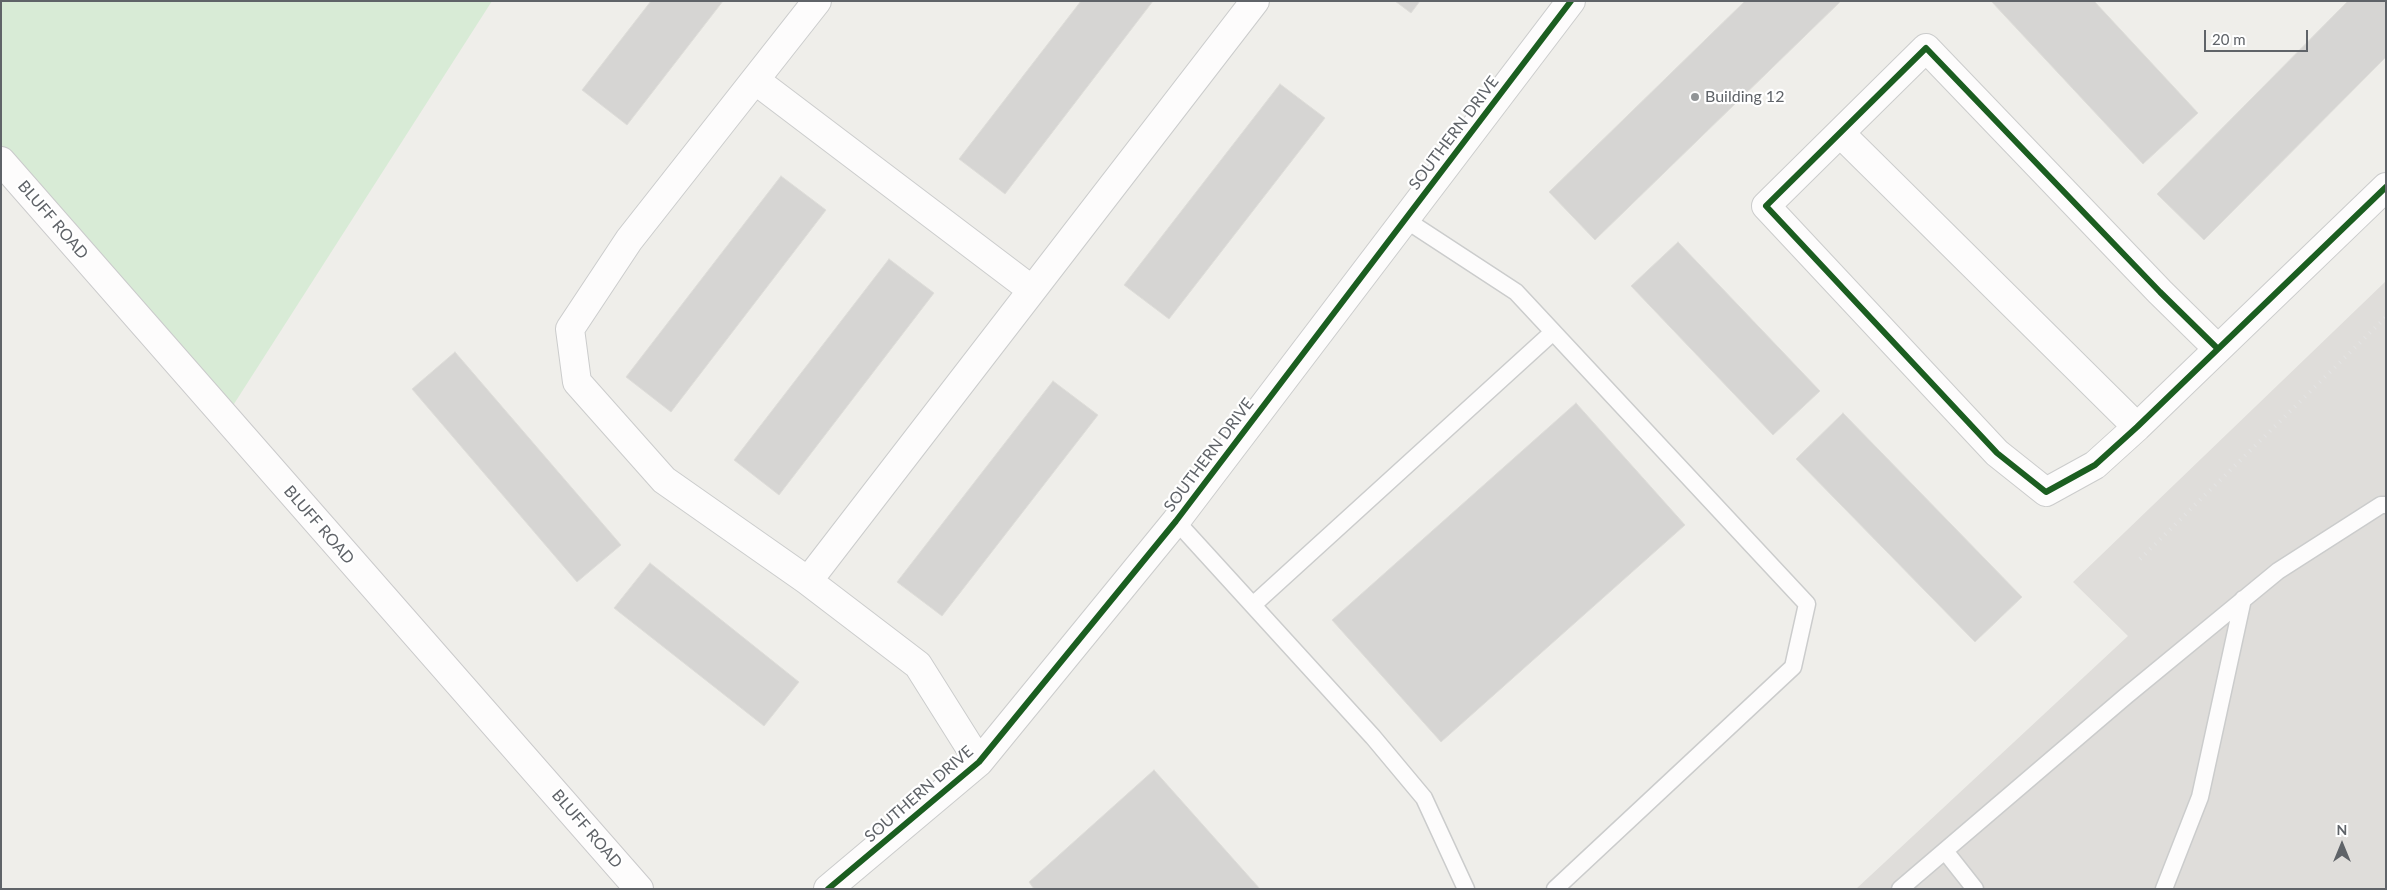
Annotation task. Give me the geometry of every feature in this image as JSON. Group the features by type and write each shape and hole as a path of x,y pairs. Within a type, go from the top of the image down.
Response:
{"street":[{"path":"817,1 629,240 570,329 577,382 664,480 808,581 918,665 979,762"},
{"path":"808,581 1255,1"},
{"name":"SOUTHERN DRIVE","path":"828,889 979,762 1176,521 1571,1"},
{"path":"2217,348 2160,292 1926,48 1766,206 1997,453 2046,492 2095,465 2137,427 2386,187"},
{"path":"755,80 1032,290"},
{"path":"1840,132 2137,427"},
{"name":"BLUFF ROAD","path":"1,160 639,889"}],"lane":[{"path":"1406,220 1516,292 1807,604 1793,666 1555,889"},
{"path":"1252,605 1553,332"},
{"path":"1900,889 2126,696 2278,571 2381,505 2386,505"},
{"path":"1176,521 1373,738 1424,798 1466,889"},
{"path":"2164,889 2200,797 2243,599"},
{"path":"1945,850 1975,889"}],"shaded area":[{"path":"2386,281 2386,889 1856,889 2128,636 2073,582"}],"green space":[{"path":"1,1 492,1 225,418 1,161"}],"building":[{"path":"651,1 723,1 627,125 582,90"},
{"path":"1081,1 1153,1 1005,194 959,159"},
{"path":"1395,1 1420,1 1411,13"},
{"name":"Building 12","path":"1745,1 1841,1 1595,240 1549,192"},
{"path":"1991,1 2094,1 2198,113 2143,164"},
{"path":"2348,1 2386,1 2386,57 2204,240 2157,194"},
{"path":"1280,84 1325,118 1169,319 1124,285"},
{"path":"781,176 826,210 671,412 626,377"},
{"path":"1678,242 1820,391 1773,435 1631,286"},
{"path":"889,259 934,293 779,495 734,460"},
{"path":"455,352 621,545 577,582 412,389"},
{"path":"1053,381 1098,415 942,616 897,582"},
{"path":"1576,403 1685,525 1441,742 1332,620"},
{"path":"1843,413 2022,597 1975,642 1796,459"},
{"path":"650,563 799,682 764,726 614,608"},
{"path":"1154,770 1260,889 1034,889 1029,882"}],"railway":[{"path":"2140,559 2386,317"}],"cycle path":[{"path":"828,889 979,762 1176,521 1571,1"},
{"path":"2217,348 2160,292 1926,48 1766,206 1997,453 2046,492 2095,465 2137,427 2386,187"}],"place":[{"name":"Building 12","path":"1695,97"}]}
